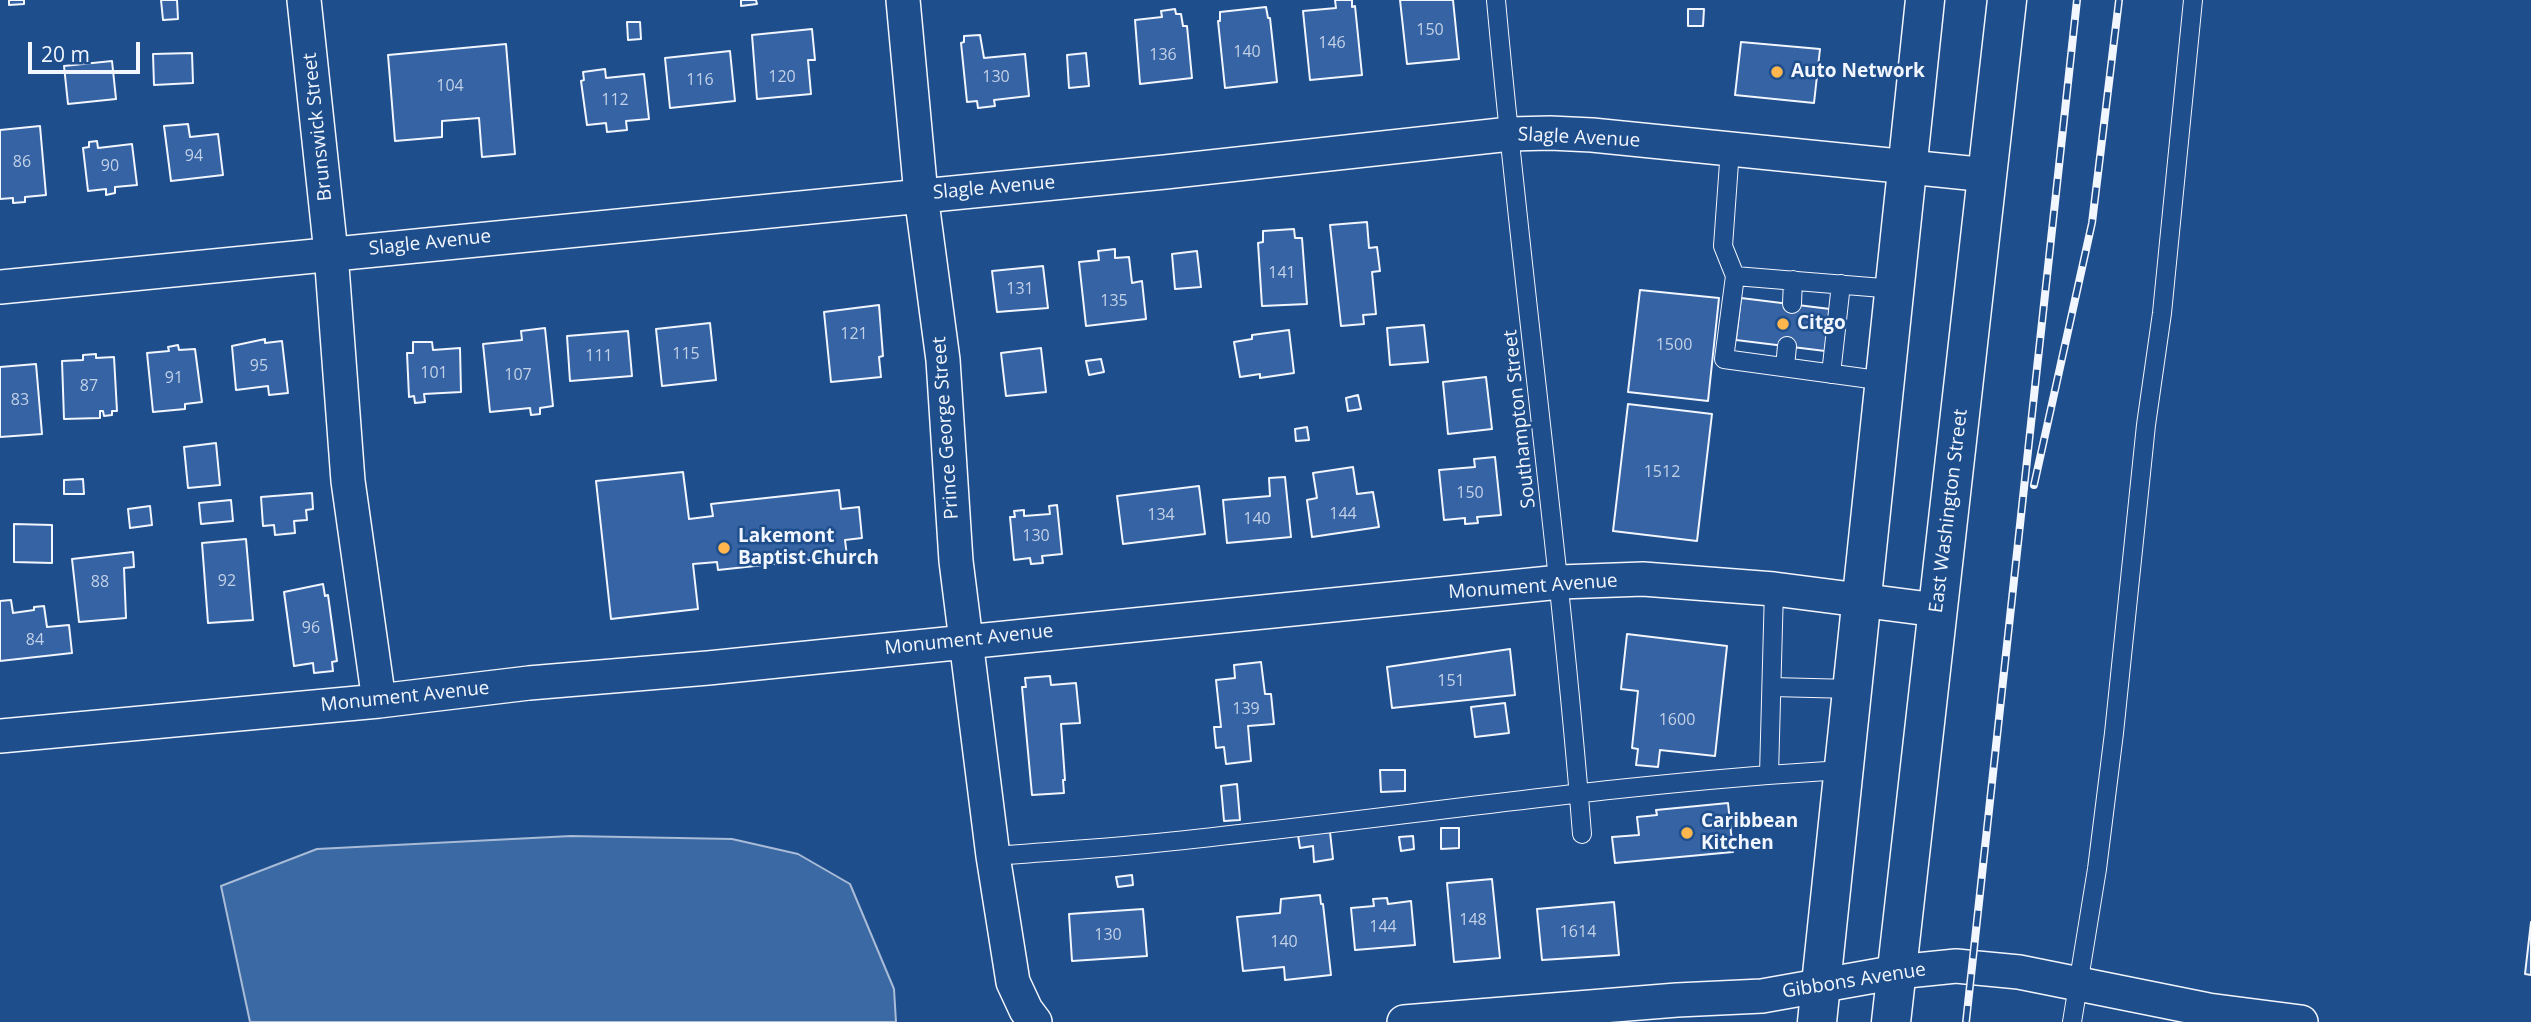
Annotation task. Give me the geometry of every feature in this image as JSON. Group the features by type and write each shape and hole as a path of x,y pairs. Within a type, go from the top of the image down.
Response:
{"highway":[{"path":"1819,1004 1926,0"},
{"name":"East Washington Street","path":"1891,1022 2007,0"}],"street":[{"name":"Brunswick Street","path":"304,0 331,253 348,481 379,701"},
{"name":"Prince George Street","path":"903,0 921,195 943,360 956,561 993,856"},
{"name":"Slagle Avenue","path":"0,287 1179,170 1510,134 1592,135 1988,175"},
{"name":"Monument Avenue","path":"0,736 379,701 529,683 708,668 1560,582 1643,579 1774,589 1937,610"},
{"path":"993,856 1013,982 1026,1010 1035,1022"},
{"name":"Gibbons Avenue","path":"1404,1022 1677,1000 1762,996 1819,1004 1897,972 1956,966 2019,972 2208,1010 2301,1022"}],"lane":[{"name":"Southampton Street","path":"1496,0 1560,582 1582,834"},
{"path":"2072,1022 2097,869 2114,733 2146,425 2162,313 2193,0"},
{"path":"1730,149 1723,246 1735,276 1724,359 1885,381"},
{"path":"1735,276 1895,289"},
{"path":"1792,304 1793,280"},
{"path":"1830,373 1841,284"},
{"path":"1785,367 1787,346"},
{"path":"1769,774 1774,589"},
{"path":"1772,687 1852,689"},
{"path":"993,856 1147,844 1579,793 1769,774 1844,770"}],"water":[{"path":"571,836 732,839 798,854 850,884 894,989 896,1022 250,1022 221,886 317,849"}],"building":[{"path":"9,0 24,0 24,4 9,5"},
{"path":"161,0 177,0 178,19 163,20"},
{"path":"741,0 756,0 757,4 741,6"},
{"path":"1335,0 1352,0 1352,7 1355,6 1362,75 1310,80 1303,11 1336,8"},
{"path":"1400,0 1453,0 1459,59 1407,64"},
{"path":"1266,7 1270,18 1277,82 1225,88 1218,21 1220,12"},
{"path":"1175,9 1176,14 1181,14 1183,26 1187,26 1192,78 1140,84 1135,20 1162,17 1161,11"},
{"path":"1688,9 1704,9 1703,26 1688,26"},
{"path":"627,22 640,22 641,39 628,40"},
{"path":"812,29 815,60 808,60 811,94 757,99 752,35"},
{"path":"980,35 984,58 1025,54 1029,96 994,100 995,106 978,108 977,101 967,102 961,43 964,42 964,36"},
{"name":"Auto Network","path":"1741,42 1820,49 1814,103 1735,95"},
{"path":"506,44 515,154 482,157 479,118 442,121 442,137 395,141 388,55"},
{"path":"730,51 735,101 670,108 665,58"},
{"path":"192,53 193,83 154,85 153,54"},
{"path":"1086,53 1089,86 1069,88 1067,55"},
{"path":"112,61 116,99 68,104 64,66"},
{"path":"605,69 606,78 644,74 649,119 626,121 627,130 607,132 606,123 587,125 581,81 584,80 583,72"},
{"path":"188,124 190,137 218,134 223,175 171,181 164,126"},
{"path":"40,126 46,195 25,197 25,202 13,203 13,198 0,199 0,130"},
{"path":"97,141 98,148 132,144 137,185 115,187 115,193 106,195 106,189 88,191 83,148 89,147 89,142"},
{"path":"1367,222 1369,248 1377,247 1380,271 1372,272 1376,314 1363,315 1364,324 1341,326 1330,225"},
{"path":"1294,229 1295,238 1302,238 1307,304 1262,306 1258,243 1263,242 1263,231"},
{"path":"1115,249 1115,258 1129,257 1132,283 1142,281 1146,319 1086,326 1079,262 1099,260 1098,251"},
{"path":"1197,251 1201,287 1175,289 1172,254"},
{"path":"1043,266 1048,308 997,312 992,271"},
{"path":"1640,290 1719,298 1708,401 1628,392"},
{"name":"Citgo","path":"1741,298 1830,309 1825,351 1736,340"},
{"path":"879,305 883,356 879,357 881,377 831,382 824,312"},
{"path":"710,323 716,380 662,386 656,329"},
{"path":"1424,325 1428,362 1390,365 1387,328"},
{"path":"545,328 553,406 540,408 540,414 531,415 530,408 490,412 483,344 522,340 521,331"},
{"path":"1289,330 1294,373 1260,378 1260,374 1240,377 1234,342 1252,339 1252,335"},
{"path":"628,331 632,376 570,381 567,336"},
{"path":"265,339 265,343 282,341 288,393 269,395 268,386 236,390 232,346"},
{"path":"413,342 432,342 433,350 460,348 461,392 424,394 425,402 415,403 414,396 409,397 407,353 413,353"},
{"path":"178,345 179,350 195,349 202,402 185,404 185,409 153,412 147,353 169,351 168,347"},
{"path":"1041,348 1046,392 1006,396 1001,353"},
{"path":"96,354 96,358 114,357 117,411 104,416 103,411 100,411 100,418 64,419 62,361 83,360 83,355"},
{"path":"1101,359 1104,372 1089,375 1086,361"},
{"path":"36,364 42,434 0,437 0,367"},
{"path":"1486,377 1492,429 1448,434 1443,382"},
{"path":"1358,395 1361,409 1348,411 1346,398"},
{"path":"1628,404 1712,414 1697,541 1613,531"},
{"path":"1307,427 1309,440 1296,441 1295,429"},
{"path":"216,443 220,485 188,488 184,447"},
{"path":"1495,457 1501,515 1477,517 1478,523 1465,524 1465,518 1444,520 1439,470 1475,467 1474,459"},
{"path":"1353,467 1357,494 1373,492 1379,527 1312,537 1307,500 1317,498 1313,473"},
{"name":"Lakemont Baptist Church","path":"683,472 689,519 713,516 711,504 839,490 841,509 859,507 862,538 845,540 847,556 718,570 717,562 693,564 698,609 611,619 596,481"},
{"path":"1285,477 1291,537 1227,543 1223,500 1270,496 1269,478"},
{"path":"83,479 84,494 64,494 64,480"},
{"path":"1199,486 1205,534 1123,544 1117,496"},
{"path":"312,493 313,509 306,510 307,520 294,521 295,533 275,535 274,525 263,526 261,497"},
{"path":"231,500 233,521 201,524 199,503"},
{"path":"1057,505 1062,554 1042,556 1043,563 1031,564 1030,558 1014,560 1010,517 1015,517 1014,511 1024,510 1024,516 1050,514 1049,506"},
{"path":"150,506 152,525 130,528 128,509"},
{"path":"14,524 52,525 52,563 14,562"},
{"path":"246,539 253,620 208,623 202,543"},
{"path":"133,552 134,567 124,568 126,618 79,622 72,559"},
{"path":"323,584 325,596 328,595 337,661 332,662 333,671 314,673 313,663 294,666 284,592"},
{"path":"11,600 13,613 44,606 47,627 69,625 72,653 0,661 0,601"},
{"path":"1627,634 1727,646 1715,756 1660,750 1658,767 1636,765 1638,749 1632,748 1638,691 1621,689"},
{"path":"1510,649 1515,695 1392,708 1387,667"},
{"path":"1261,662 1265,694 1271,694 1274,724 1248,726 1251,761 1226,764 1224,747 1216,748 1214,727 1221,727 1216,680 1235,678 1234,665"},
{"path":"1050,676 1051,685 1076,683 1080,723 1061,724 1064,793 1032,795 1022,687 1026,687 1025,678"},
{"path":"1505,703 1509,733 1475,737 1471,707"},
{"path":"1380,770 1405,770 1405,791 1381,792"},
{"path":"1237,784 1240,820 1224,821 1221,786"},
{"path":"1728,803 1733,852 1615,863 1612,837 1639,835 1637,817 1657,815 1656,810"},
{"path":"1441,828 1459,828 1459,848 1441,849"},
{"path":"1330,832 1333,859 1314,862 1313,846 1300,848 1298,835"},
{"path":"1413,836 1414,849 1401,851 1399,837"},
{"path":"1132,875 1133,885 1118,887 1116,877"},
{"path":"1492,879 1500,958 1454,962 1447,883"},
{"path":"1320,895 1331,975 1285,980 1284,967 1243,971 1237,917 1280,913 1281,899"},
{"path":"1387,898 1388,904 1411,901 1415,945 1355,950 1351,908 1374,906 1373,899"},
{"path":"1614,902 1619,955 1542,960 1537,909"},
{"path":"1143,909 1147,956 1072,961 1069,914"},
{"path":"2531,922 2531,975 2525,974"}],"railway":[{"path":"1966,1022 2077,0"},
{"path":"2034,485 2092,223 2119,0"}],"place":[{"name":"Auto Network","path":"1777,72"},
{"name":"Citgo","path":"1783,324"},
{"name":"Lakemont Baptist Church","path":"724,548"},
{"name":"Caribbean Kitchen","path":"1687,833"}]}
